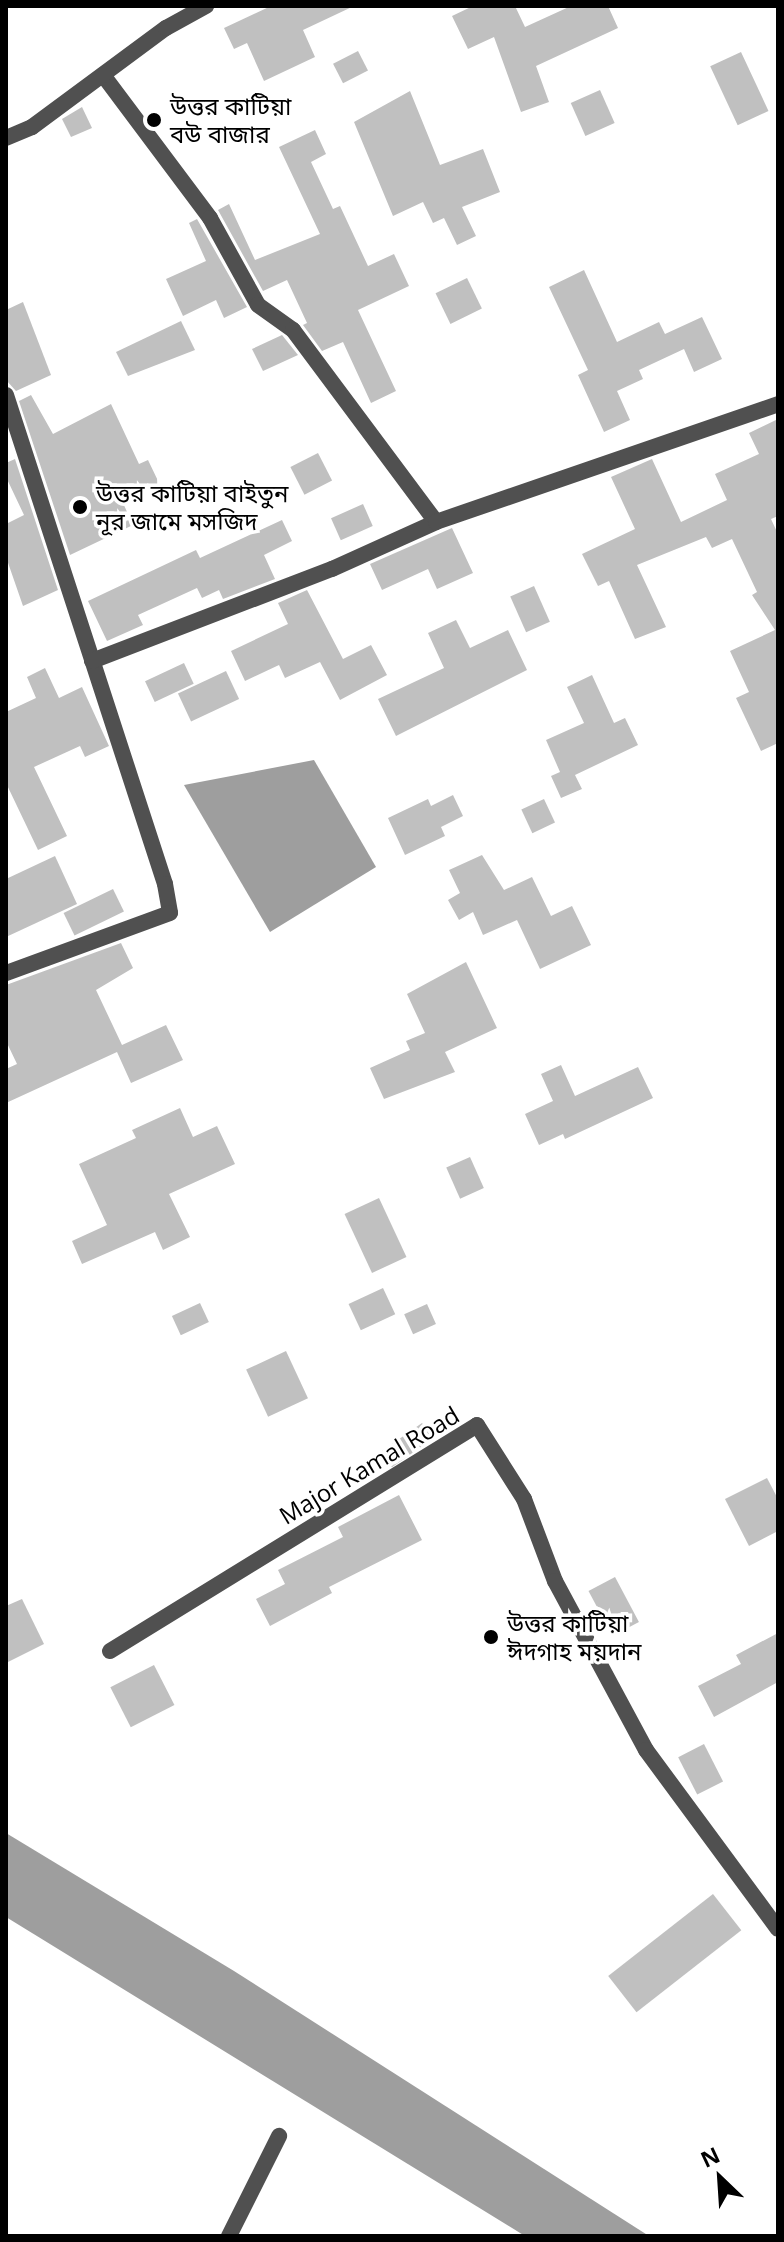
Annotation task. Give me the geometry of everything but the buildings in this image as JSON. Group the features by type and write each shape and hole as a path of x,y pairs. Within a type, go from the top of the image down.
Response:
{"street":[{"path":"6,138 32,127 206,6"},
{"path":"103,75 210,218 258,305 293,330 436,522"},
{"path":"6,395 170,913 6,973"},
{"path":"92,661 332,569 436,522 778,404"},
{"name":"Major Kamal Road","path":"110,1651 477,1425 524,1499 555,1581 646,1750 778,1929"},
{"path":"229,2236 279,2136"}],"shaded area":[{"path":"314,760 376,867 270,932 184,785"},
{"path":"6,1833 234,1971 649,2236 525,2236 6,1917"}],"place":[{"name":"উত্তর কাটিয়া বউ বাজার","path":"154,120"},
{"name":"উত্তর কাটিয়া বাইতুন নূর জামে মসজিদ","path":"80,507"},
{"name":"উত্তর কাটিয়া ঈদগাহ ময়দান","path":"491,1637"}]}
